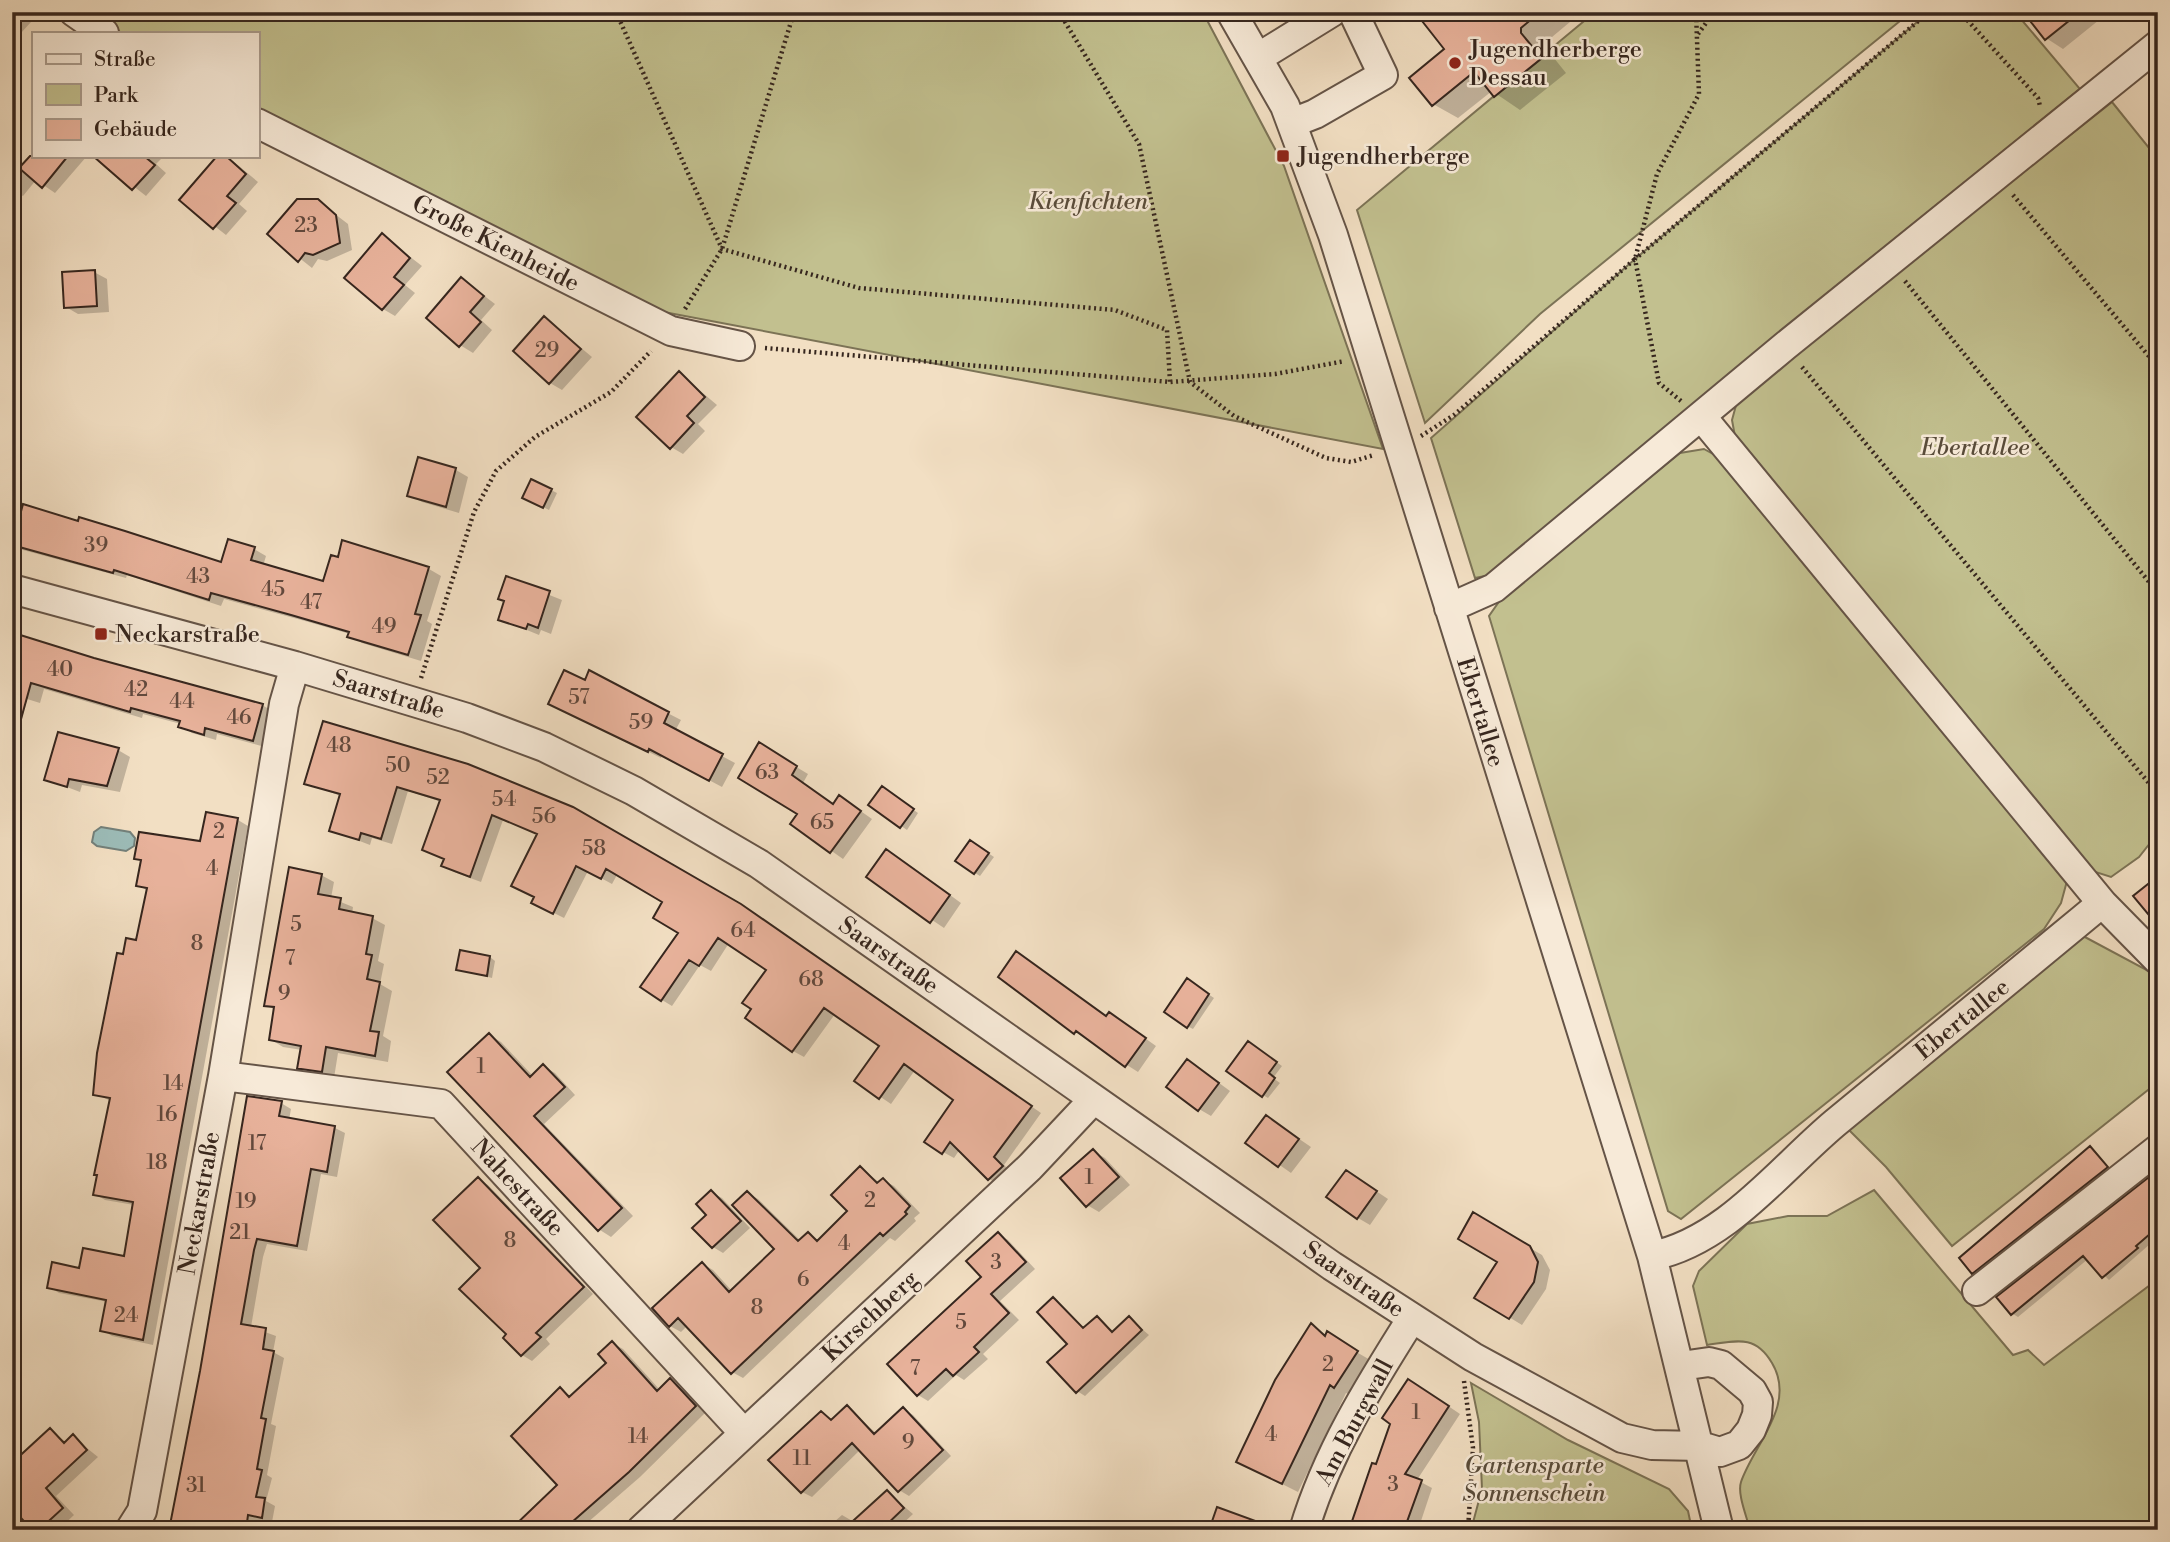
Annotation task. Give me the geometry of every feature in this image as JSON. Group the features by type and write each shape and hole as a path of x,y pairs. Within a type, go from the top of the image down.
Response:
{"street":[{"path":"74,12 103,32"},
{"name":"Ebertallee","path":"1231,12 1259,57 1292,123 1315,182 1652,1256 1719,1530"},
{"path":"1259,57 1332,12"},
{"path":"1292,123 1315,114 1382,75 1353,12"},
{"path":"1449,608 1494,588 1785,346 2158,45"},
{"name":"Große Kienheide","path":"259,124 671,331 740,346"},
{"path":"1701,416 2102,903 2158,960"},
{"name":"Saarstraße","path":"12,589 414,701 544,747 684,817 759,864 1094,1099 1473,1357 1622,1438 1652,1446 1700,1447 1720,1452 1739,1446 1751,1430 1758,1402 1752,1391 1721,1365 1709,1362 1681,1366"},
{"name":"Neckarstraße","path":"130,1530 142,1511 222,1076 284,704 295,666"},
{"name":"Ebertallee","path":"1652,1256 1673,1252 1705,1235 1832,1126 2102,903"},
{"name":"Nahestraße","path":"222,1076 441,1104 744,1433"},
{"name":"Kirschberg","path":"641,1530 1030,1167 1094,1099"},
{"path":"1977,1291 2158,1149"},
{"name":"Am Burgwall","path":"1304,1530 1339,1440 1412,1318"}],"path":[{"path":"615,12 722,249 859,288 1115,310 1167,330 1170,382"},
{"path":"414,701 474,512 496,471 535,437 611,392 671,331 722,249 794,12"},
{"path":"1059,12 1139,144 1190,382 1234,416 1326,458 1351,462 1398,446 1454,415 1929,12"},
{"path":"1696,12 1699,94 1657,174 1635,259 1659,383 1701,416"},
{"path":"1697,35 1714,12"},
{"path":"1960,12 2038,98 2049,134"},
{"path":"1997,175 2158,367"},
{"path":"1889,262 2158,593"},
{"path":"740,346 1170,382 1275,374 1370,355"},
{"path":"1785,346 2158,794"},
{"path":"1468,1530 1473,1448 1464,1380 1473,1357"},
{"path":"2136,1530 2158,1514"}],"green space":[{"name":"Kienfichten","path":"86,12 1223,12 1208,22 1284,166 1383,449 648,309 259,115 259,32 120,32"},
{"path":"1595,12 1911,12 1540,314 1425,423 1357,210"},
{"path":"1929,12 2015,12 2080,89 1776,335 1490,575 1475,578 1431,438 1635,259"},
{"name":"Ebertallee","path":"2112,102 2158,159 2158,833 2139,857 2111,877 2086,869 1736,442 1732,420 1738,398"},
{"path":"1704,449 1722,459 2067,881 2061,903 2044,929 1681,1219 1668,1211 1489,616 1503,596 1680,453"},
{"path":"2083,936 2158,976 2158,1082 1952,1246 1886,1167 1846,1127"},
{"path":"1874,1190 2013,1355 2028,1350 2044,1365 2158,1279 2158,1530 1750,1530 1740,1487 1777,1409 1780,1394 1778,1379 1772,1363 1759,1347 1736,1341 1707,1345 1693,1286 1699,1271 1747,1224 1788,1216 1827,1216"},
{"name":"Gartensparte Sonnenschein","path":"1471,1383 1568,1440 1669,1489 1688,1511 1692,1530 1471,1530 1482,1489 1479,1422"}],"water":[{"path":"101,827 130,832 135,838 134,846 126,851 97,846 92,842 94,832"}],"building":[{"name":"Jugendherberge Dessau","path":"1415,12 1540,12 1521,28 1521,33 1542,58 1494,97 1474,72 1432,106 1409,78 1444,49"},
{"path":"2023,12 2080,12 2045,40"},
{"path":"30,156 66,158 42,188 19,168"},
{"path":"95,158 146,158 155,165 132,190"},
{"path":"215,158 228,158 246,174 227,196 236,203 213,229 179,200"},
{"path":"297,199 318,199 336,215 340,243 313,255 305,253 298,262 267,234"},
{"path":"382,233 410,258 394,277 404,285 382,310 344,278"},
{"path":"95,270 97,306 64,308 62,272"},
{"path":"461,277 484,296 470,312 481,322 459,347 426,318"},
{"path":"544,316 581,349 549,384 513,351"},
{"path":"679,371 705,397 687,416 694,423 670,449 636,417"},
{"path":"418,457 456,468 446,507 407,496"},
{"path":"531,479 552,489 543,508 522,498"},
{"path":"23,504 78,521 79,517 221,562 228,539 255,547 251,560 323,581 331,555 338,557 342,540 429,567 415,614 421,615 408,655 347,637 349,632 291,615 211,593 209,600 114,570 113,573 12,545"},
{"path":"506,576 550,591 538,628 528,624 526,629 498,620 504,601 498,599"},
{"path":"17,634 263,704 253,741 205,728 204,735 178,727 180,721 131,708 130,712 31,683 18,730 12,729 12,650"},
{"path":"564,670 585,680 589,670 669,712 664,723 723,754 709,781 649,749 648,752 548,704"},
{"path":"323,721 468,764 573,807 741,904 1032,1106 994,1157 1003,1166 988,1180 950,1142 942,1154 924,1142 953,1100 904,1064 879,1099 854,1081 879,1046 824,1008 792,1052 745,1018 751,1009 742,1003 766,970 718,938 699,966 689,960 661,1001 640,987 678,933 653,918 662,902 606,869 601,879 576,866 553,914 531,903 534,897 511,886 537,834 492,815 470,877 441,866 444,859 422,850 440,800 397,787 381,839 361,833 359,840 329,831 340,794 304,784"},
{"path":"58,732 119,748 107,786 69,779 67,787 44,780"},
{"path":"759,742 797,766 792,775 833,804 839,795 861,811 830,853 790,824 797,814 738,778"},
{"path":"882,786 914,809 900,828 868,805"},
{"path":"206,812 238,818 143,1340 100,1331 106,1300 47,1288 52,1262 79,1268 83,1248 124,1256 133,1202 93,1195 97,1175 94,1175 110,1098 93,1095 97,1053 117,953 123,954 126,938 136,940 147,888 136,886 141,860 134,859 139,832 200,841"},
{"path":"970,840 989,853 974,874 955,861"},
{"path":"886,849 950,895 930,923 866,877"},
{"path":"289,867 322,874 318,894 341,898 339,909 373,916 366,954 372,955 367,979 380,982 370,1031 379,1032 375,1056 326,1047 322,1072 297,1069 301,1046 269,1040 274,1007 264,1006"},
{"path":"2158,876 2158,926 2133,896"},
{"path":"460,950 490,956 487,976 456,970"},
{"path":"1016,951 1106,1016 1109,1012 1146,1038 1125,1067 1076,1031 1074,1034 998,977"},
{"path":"1187,978 1209,994 1187,1028 1164,1012"},
{"path":"489,1033 530,1077 543,1064 565,1087 534,1116 622,1208 598,1231 447,1072"},
{"path":"1248,1041 1277,1062 1269,1073 1275,1078 1262,1097 1226,1071"},
{"path":"1187,1059 1219,1083 1198,1111 1166,1087"},
{"path":"247,1096 282,1101 279,1116 335,1126 327,1172 311,1169 297,1246 257,1239 254,1250 241,1324 266,1328 263,1349 274,1351 261,1418 266,1419 257,1469 262,1470 256,1497 265,1498 262,1518 248,1515 246,1530 169,1530 200,1371"},
{"path":"1266,1115 1299,1139 1278,1167 1245,1143"},
{"path":"2090,1146 2108,1167 1972,1274 1959,1258"},
{"path":"1093,1149 1119,1177 1086,1207 1060,1178"},
{"path":"860,1166 877,1183 883,1178 910,1206 905,1212 907,1214 883,1236 880,1233 731,1374 678,1318 669,1327 652,1308 702,1262 729,1292 774,1249 732,1205 747,1191 798,1241 808,1232 817,1241 847,1211 831,1195"},
{"path":"1346,1170 1377,1191 1357,1219 1326,1197"},
{"path":"2158,1170 2158,1227 2136,1246 2138,1248 2102,1278 2083,1256 2011,1315 1996,1297"},
{"path":"478,1177 584,1287 536,1333 541,1337 521,1356 503,1338 506,1334 459,1289 480,1268 433,1220"},
{"path":"711,1190 741,1221 712,1248 692,1228 706,1215 696,1204"},
{"path":"1473,1212 1530,1246 1538,1262 1534,1282 1509,1319 1474,1298 1497,1262 1458,1239"},
{"path":"998,1232 1026,1262 991,1294 1009,1313 974,1347 979,1352 953,1376 946,1369 917,1396 887,1364 981,1277 966,1261"},
{"path":"1053,1297 1083,1328 1097,1316 1112,1332 1129,1316 1142,1330 1076,1393 1047,1362 1067,1344 1037,1312"},
{"path":"1311,1323 1325,1336 1327,1331 1358,1351 1334,1388 1330,1385 1282,1484 1236,1462 1275,1380"},
{"path":"612,1341 657,1391 670,1378 696,1406 629,1472 563,1530 510,1530 557,1485 511,1436 560,1387 569,1397 606,1363 598,1354"},
{"path":"1408,1379 1449,1406 1405,1474 1422,1480 1404,1530 1349,1530 1372,1463 1376,1464 1390,1424 1382,1418"},
{"path":"847,1405 874,1434 903,1407 943,1450 898,1492 852,1443 801,1493 768,1460 821,1411 831,1420"},
{"path":"50,1428 64,1443 73,1434 87,1450 46,1488 63,1508 39,1530 32,1530 12,1508 12,1463"},
{"path":"887,1490 904,1508 881,1530 843,1530"},
{"path":"1217,1507 1272,1527 1271,1530 1209,1530"}],"place":[{"name":"Jugendherberge Dessau","path":"1455,63"},
{"name":"Jugendherberge","path":"1283,156"},
{"name":"Neckarstraße","path":"101,634"}]}
